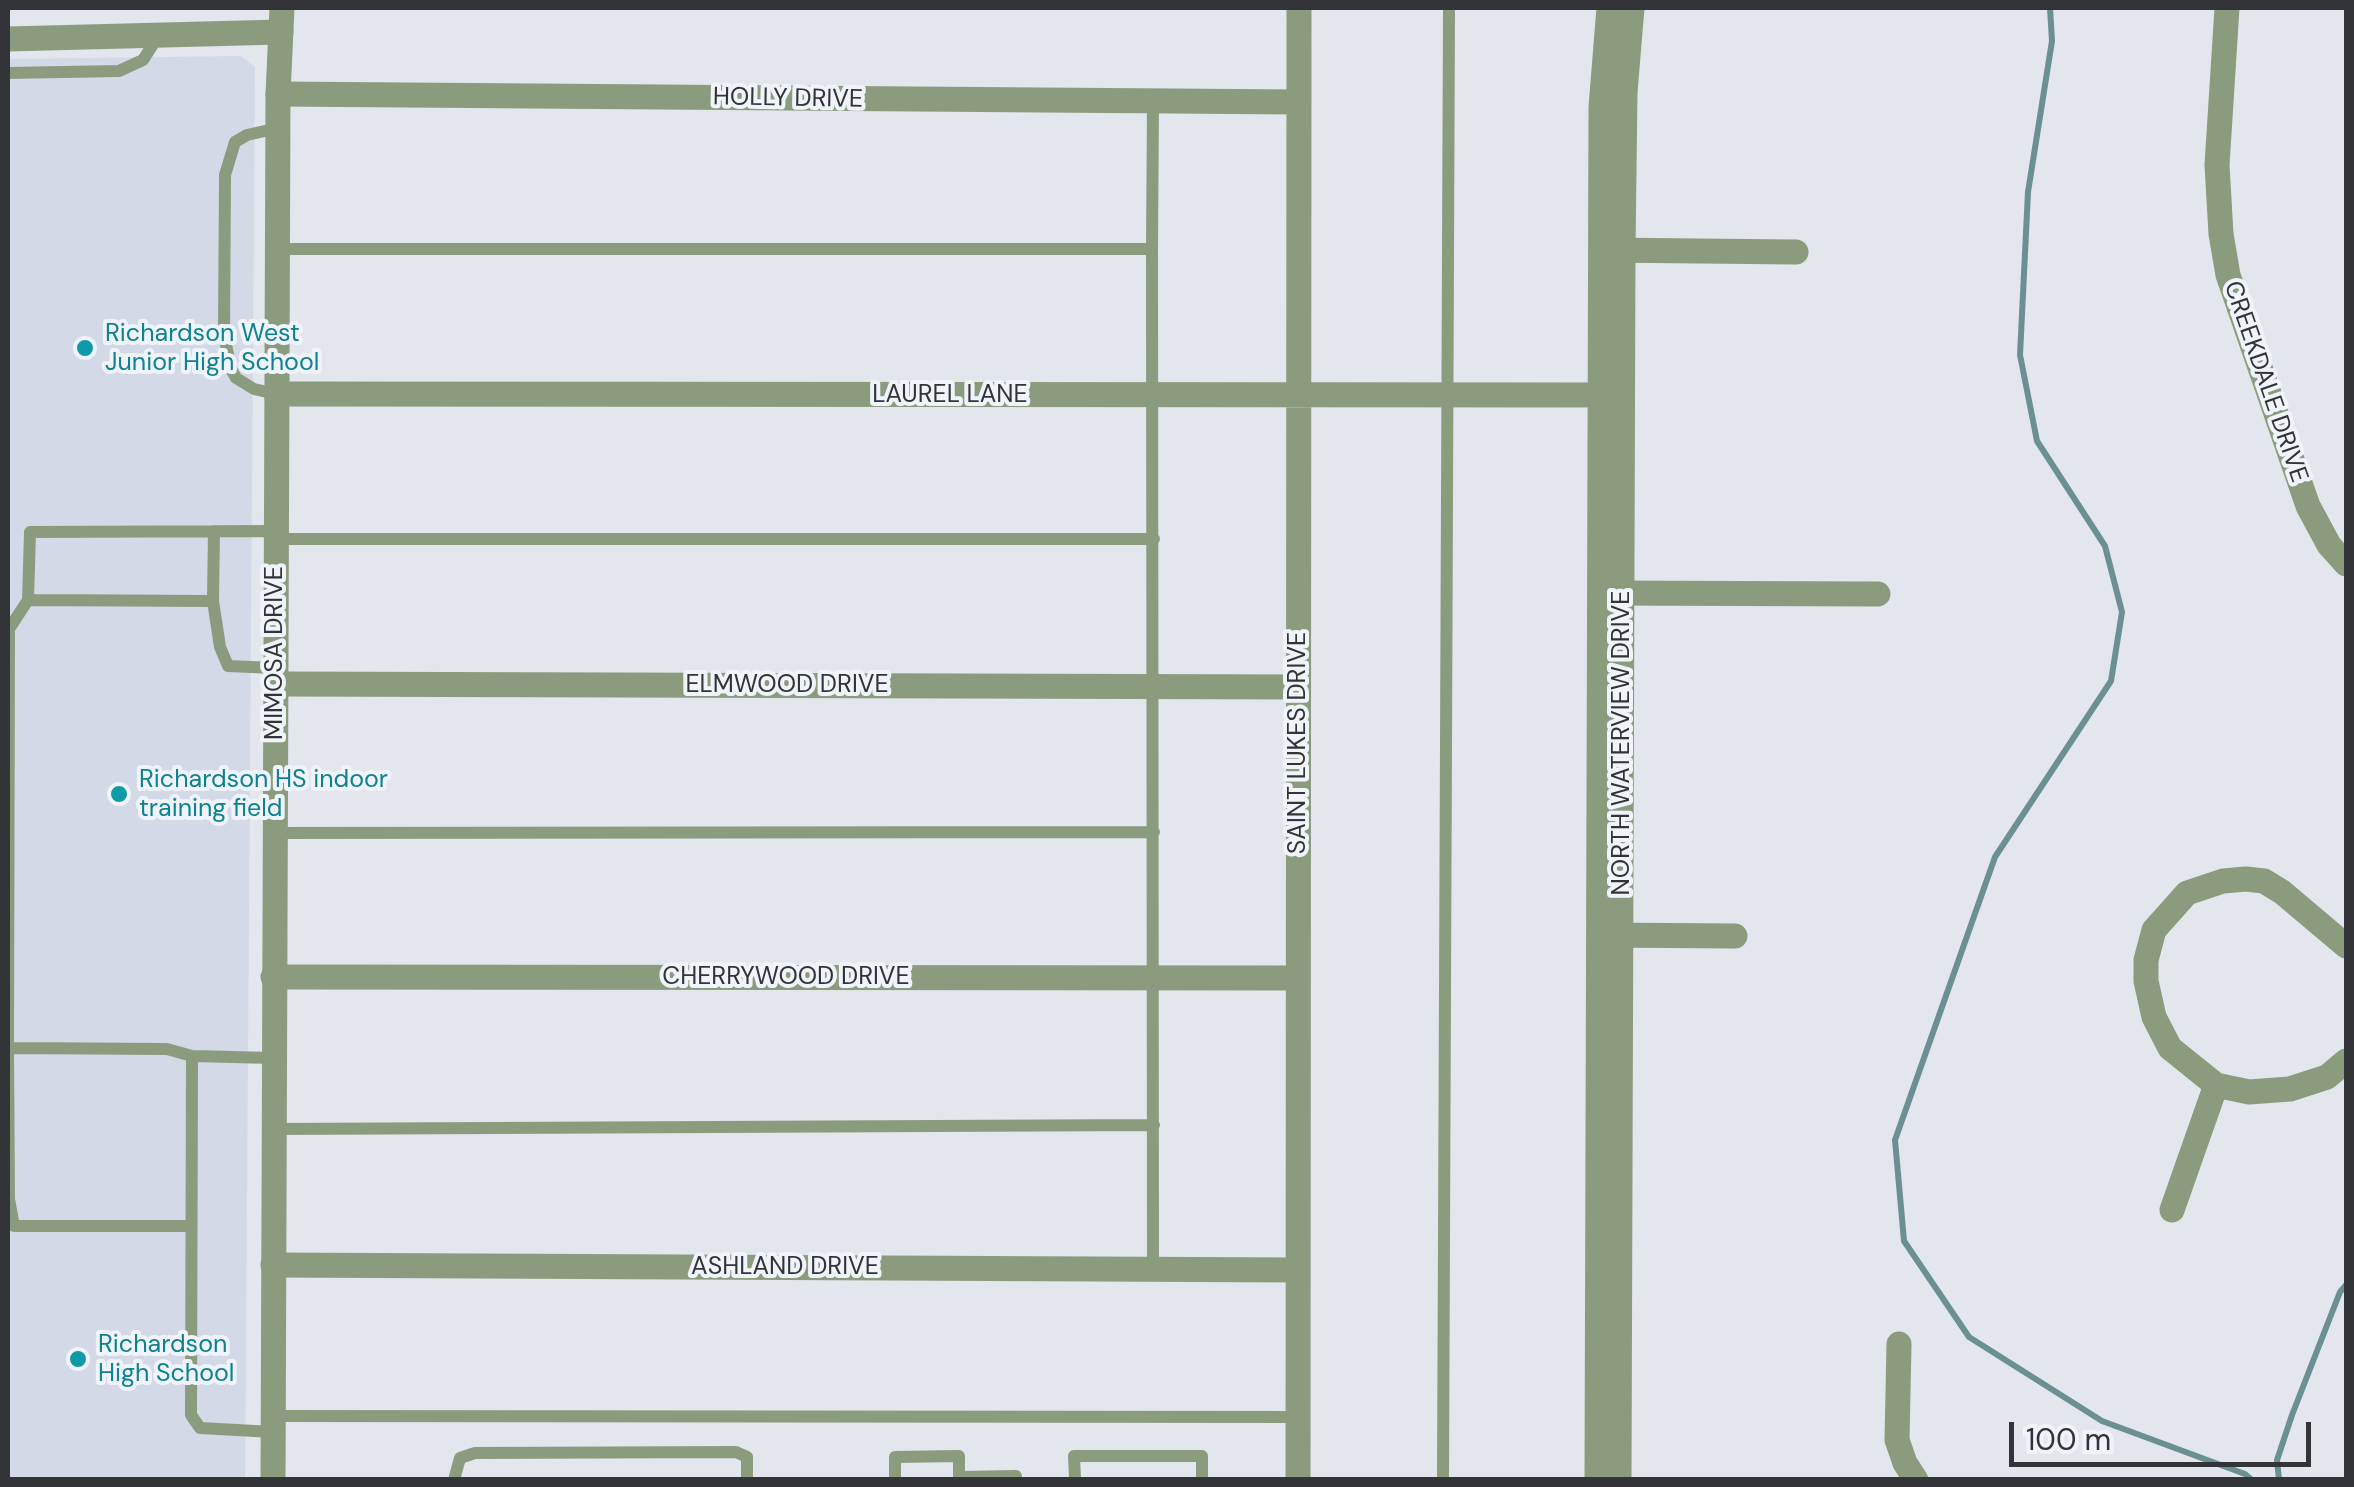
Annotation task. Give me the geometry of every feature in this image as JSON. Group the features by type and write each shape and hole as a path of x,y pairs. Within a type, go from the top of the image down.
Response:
{"street":[{"name":"SAINT LUKES DRIVE","path":"1298,1480 1299,8"},
{"name":"NORTH WATERVIEW DRIVE","path":"1609,8 1601,107 1612,250 1610,935 1619,1480"},
{"name":"NORTH WATERVIEW DRIVE","path":"1612,250 1632,8"},
{"name":"CREEKDALE DRIVE","path":"2227,8 2217,165 2228,275 2308,506 2329,545 2346,564"},
{"path":"8,39 159,35 282,20"},
{"name":"MIMOSA DRIVE","path":"273,1480 276,394 282,20"},
{"name":"HOLLY DRIVE","path":"278,94 1298,102"},
{"path":"1612,250 1796,252"},
{"name":"LAUREL LANE","path":"276,394 1612,396"},
{"path":"1611,593 1878,594"},
{"name":"ELMWOOD DRIVE","path":"275,676 1298,686"},
{"path":"2346,946 2264,881 2223,881 2186,893 2154,930 2146,960 2154,1017 2170,1048 2216,1085 2249,1092 2290,1090 2328,1077 2346,1061"},
{"name":"NORTH WATERVIEW DRIVE","path":"1597,1480 1610,935"},
{"path":"1610,935 1735,936"},
{"name":"CHERRYWOOD DRIVE","path":"273,977 1298,978"},
{"path":"2172,1210 2216,1085"},
{"name":"ASHLAND DRIVE","path":"273,1264 1298,1270"},
{"path":"1898,1344 1897,1440 1904,1463 1916,1480"}],"lane":[{"path":"1443,1480 1450,8"},
{"path":"8,73 119,71 143,60 159,35"},
{"path":"1152,103 1153,1269"},
{"path":"276,394 254,389 236,378 231,369 224,335 224,196 225,176 235,142 278,128"},
{"path":"278,249 1152,249"},
{"path":"214,531 213,600 220,648 228,666 275,676"},
{"path":"190,1226 14,1226 9,1199 9,629 28,600 30,532 1154,539"},
{"path":"28,600 213,600"},
{"path":"274,833 1154,832"},
{"path":"8,1048 167,1049 192,1056 273,1058"},
{"path":"192,1056 191,1416 200,1428 273,1424 1298,1417"},
{"path":"273,1129 1154,1125"},
{"path":"454,1480 460,1458 474,1453 736,1452 747,1457 747,1480"},
{"path":"895,1480 895,1457 959,1456 959,1478 1016,1476 1016,1480"},
{"path":"1074,1480 1074,1456 1202,1456 1202,1480"}],"shaded area":[{"path":"241,56 255,67 245,1479 8,1479 8,59"}],"waterway":[{"path":"2050,8 2052,41 2028,192 2020,355 2037,441 2105,546 2122,612 2111,681 1995,857 1895,1140 1904,1241 1969,1337 2102,1421 2245,1474 2252,1480"},
{"path":"2279,1480 2277,1460 2292,1415 2346,1285"}],"place":[{"name":"Richardson West Junior High School","path":"85,348"},
{"name":"Richardson HS indoor training field","path":"119,794"},
{"name":"Richardson High School","path":"78,1359"}]}
